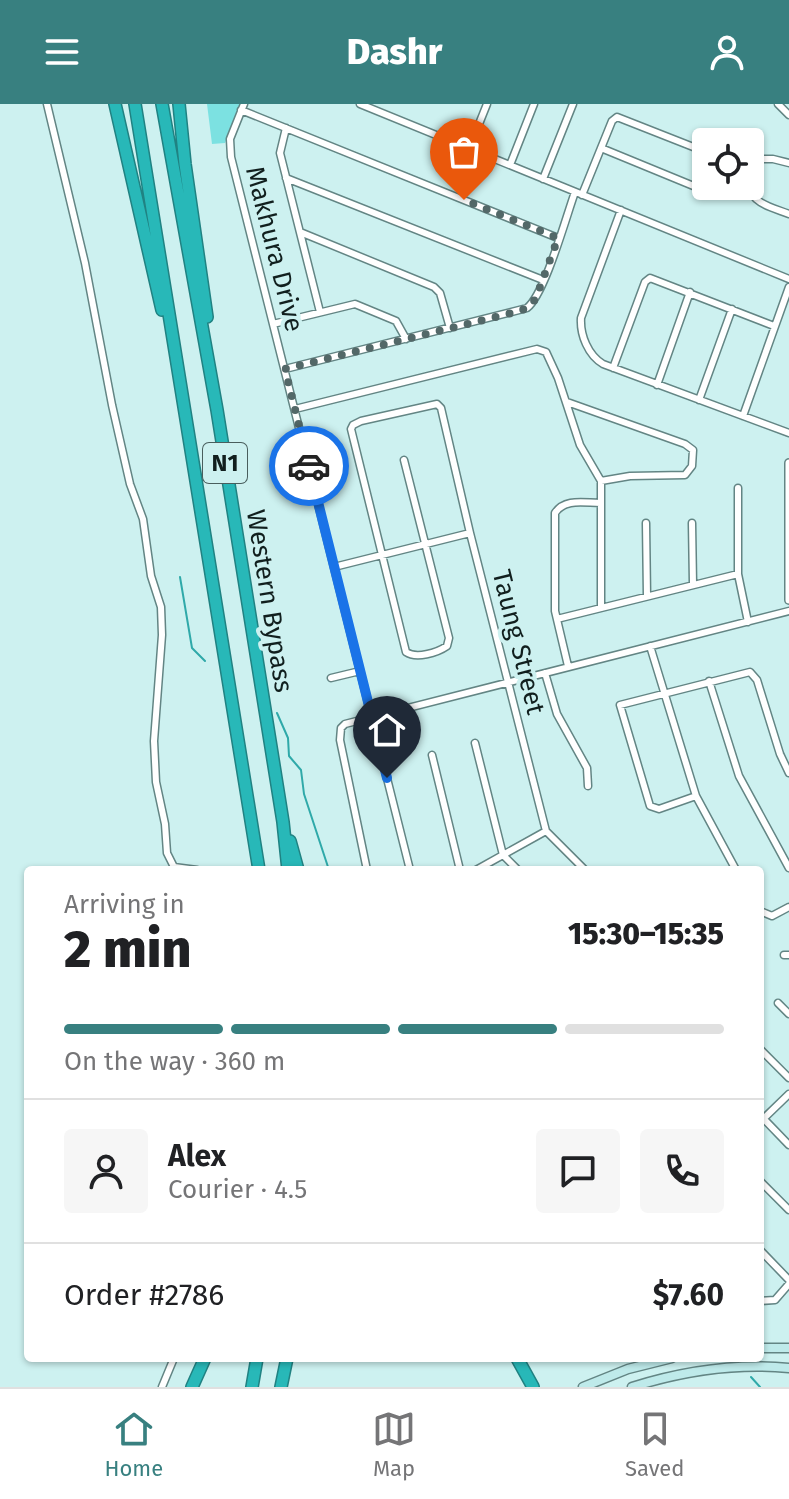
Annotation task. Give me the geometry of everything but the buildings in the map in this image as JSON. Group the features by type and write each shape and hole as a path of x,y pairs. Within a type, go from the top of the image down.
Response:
{"highway":[{"path":"107,104 123,146"},
{"path":"115,104 184,409"},
{"name":"Western Bypass","path":"135,104 258,866"},
{"name":"Western Bypass","path":"162,104 217,410 288,866"},
{"path":"179,104 217,410"},
{"path":"283,822 297,866"},
{"path":"192,1387 203,1362"},
{"path":"252,1387 256,1362"},
{"path":"281,1387 286,1362"},
{"path":"519,1362 533,1387"}],"main road":[{"path":"764,1348 789,1348"},
{"path":"583,1387 628,1369 656,1362"},
{"path":"632,1387 707,1370 753,1366 789,1368"}],"street":[{"path":"47,104 85,263 112,405 130,484 143,519 151,576 161,607 162,635 154,741 156,782 165,824 167,853 174,866"},
{"path":"360,104 789,279"},
{"path":"469,149 487,104"},
{"path":"510,165 534,104"},
{"path":"543,179 573,104"},
{"path":"778,104 789,115"},
{"path":"243,107 286,128 558,238"},
{"name":"Makhura Drive","path":"243,107 230,139 230,152 409,866"},
{"path":"285,369 527,308 533,303 558,238 612,121 620,117 692,146"},
{"path":"286,128 279,150 320,312"},
{"path":"601,148 692,185"},
{"path":"764,159 789,163"},
{"path":"286,178 543,280"},
{"path":"758,200 789,214"},
{"path":"621,210 580,324 591,354 599,362 613,368 789,433"},
{"path":"300,232 434,287 440,293 450,328"},
{"path":"613,368 646,280 656,279 774,326"},
{"path":"743,416 789,287"},
{"path":"657,385 690,292"},
{"path":"273,324 359,305 396,321 406,339"},
{"path":"699,400 732,309"},
{"path":"295,409 537,349 549,356 580,445 601,481 601,607"},
{"path":"567,402 685,444 693,450 692,466 685,475 630,476 601,481"},
{"name":"Taung Street","path":"381,554 351,428 361,421 438,404 546,831"},
{"path":"381,554 406,652 414,655 438,651 447,646 449,638 404,460"},
{"path":"789,463 789,600"},
{"path":"738,488 738,574 748,622"},
{"path":"568,666 555,604 555,513 560,506 568,503 600,503"},
{"path":"646,523 647,596"},
{"path":"692,523 693,584"},
{"path":"334,567 470,533"},
{"path":"557,619 738,574"},
{"path":"366,866 339,735 345,724 789,611"},
{"path":"650,646 696,796 734,866"},
{"path":"331,678 360,671"},
{"path":"696,796 659,809 650,806 619,708 625,703 746,672 755,676 789,773"},
{"path":"545,673 557,714 587,768 588,786"},
{"path":"709,681 739,776 789,868"},
{"path":"475,743 503,855 514,866"},
{"path":"432,755 459,866"},
{"path":"483,866 546,831 581,866"},
{"path":"764,913 777,915 789,907"},
{"path":"778,1003 789,1014"},
{"path":"764,1053 789,1078"},
{"path":"764,1116 789,1094"},
{"path":"764,1122 789,1145"},
{"path":"764,1185 789,1210"},
{"path":"764,1254 789,1282 775,1300 764,1301"},
{"path":"162,1387 172,1362"}],"shaded area":[{"path":"207,104 241,104 225,143 212,144"}],"waterway":[{"path":"180,577 192,648 205,661"},
{"path":"277,713 288,738 289,756 301,770 304,794 328,866"},
{"path":"751,1377 760,1387"}],"way so far":[{"path":"309,466 285,369 520,311 530,306 536,298 558,238 464,200"}],"route":[{"path":"309,466 387,778"}]}
